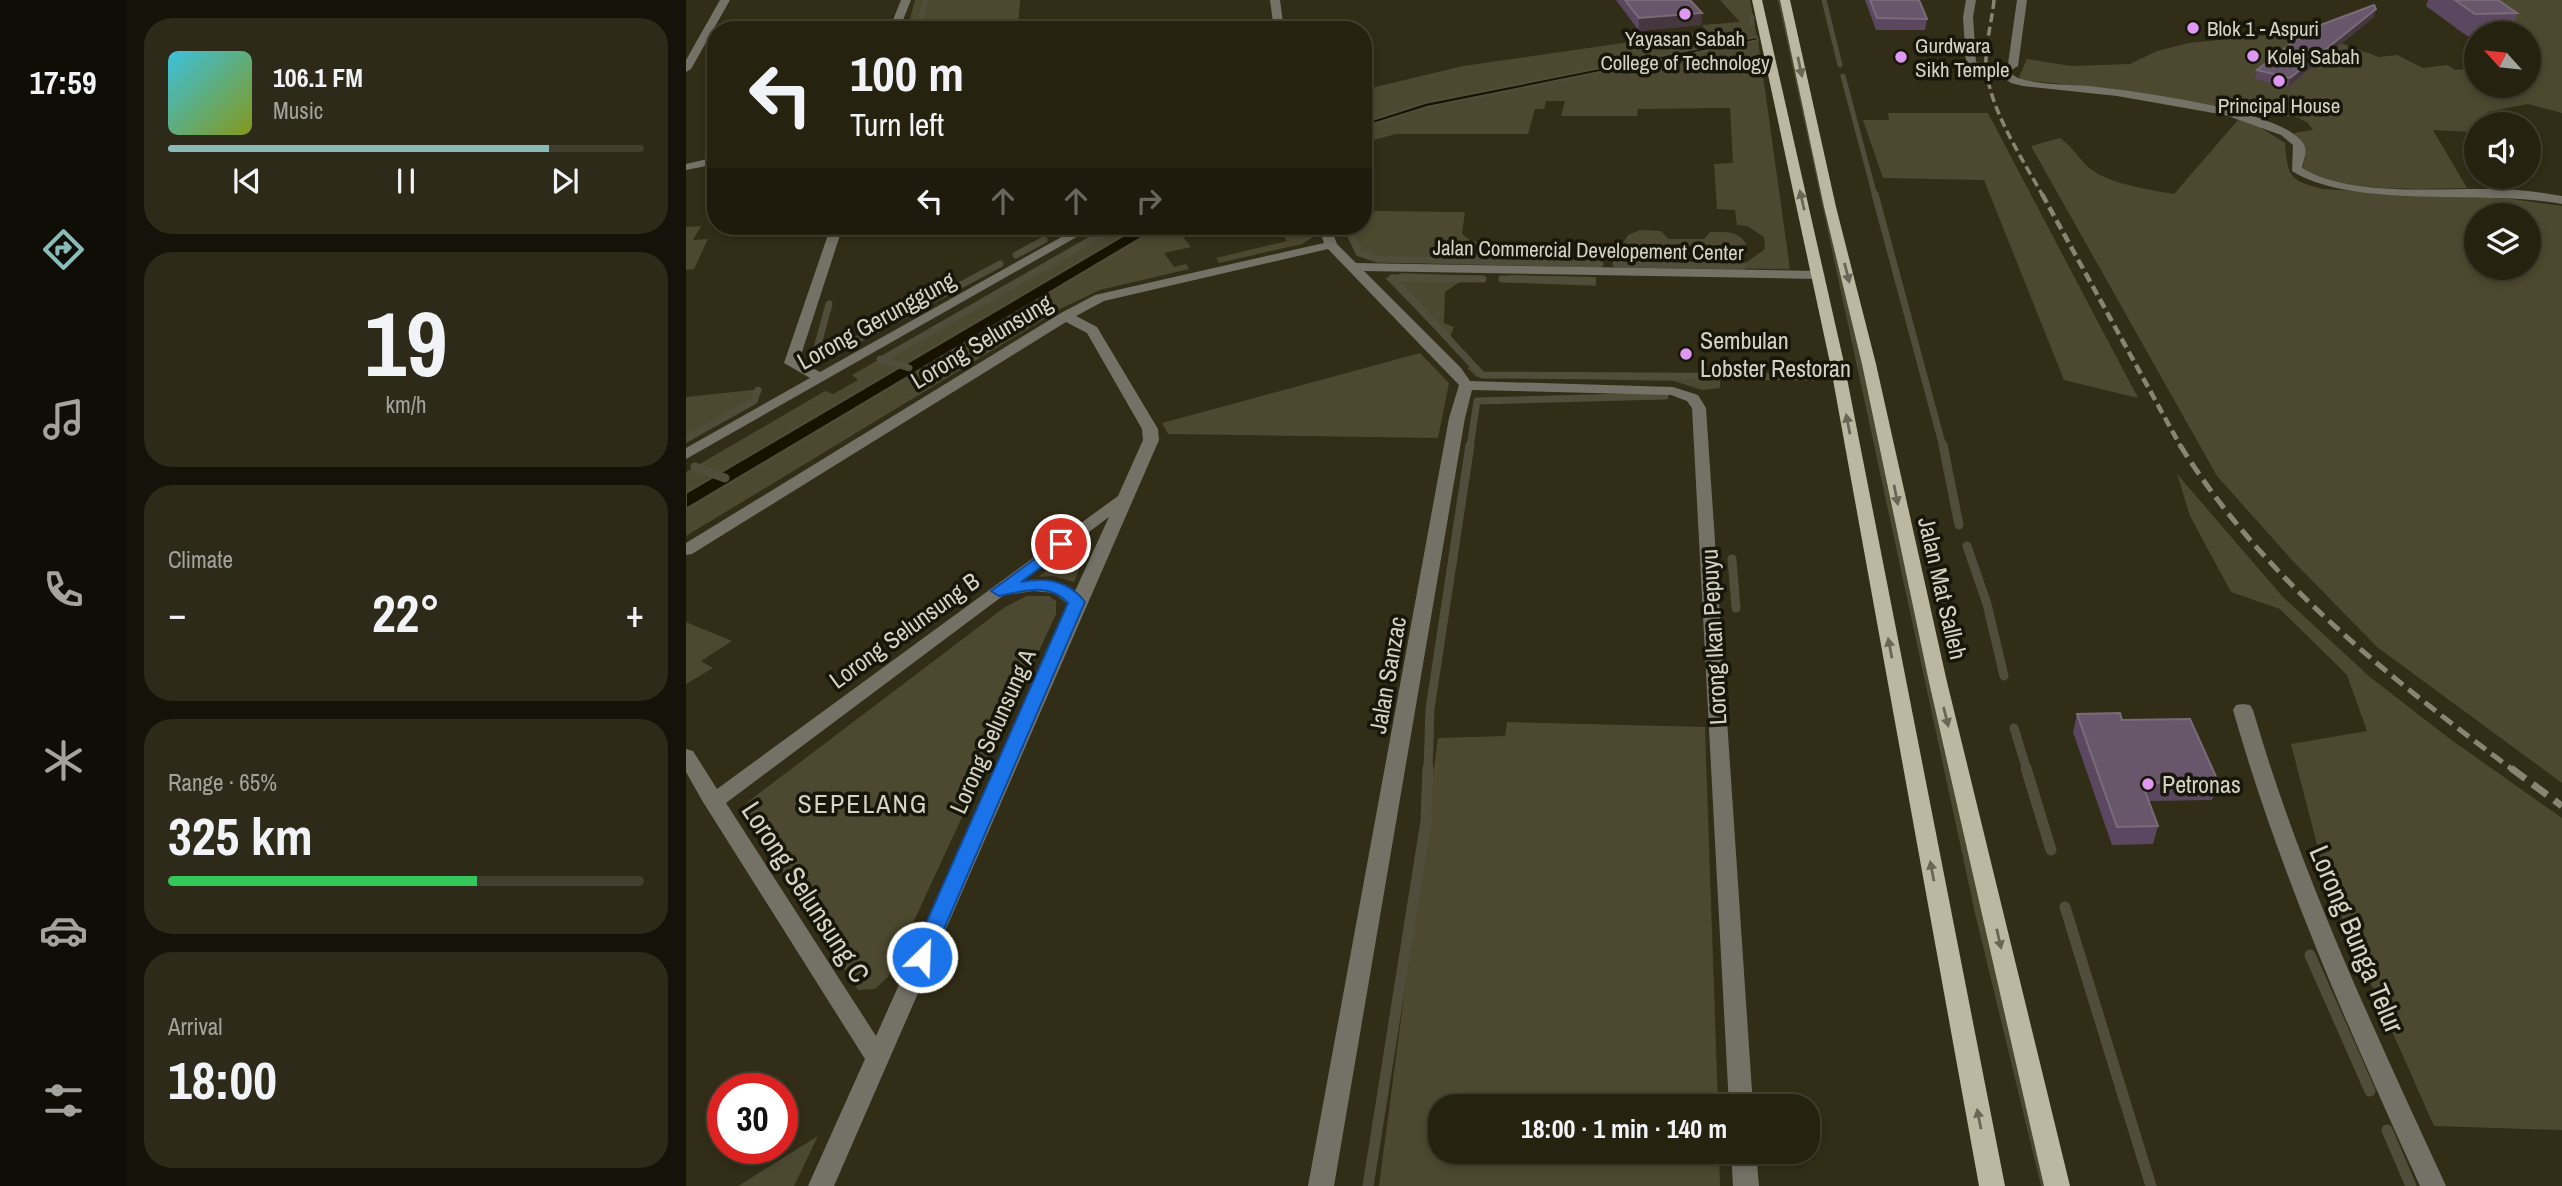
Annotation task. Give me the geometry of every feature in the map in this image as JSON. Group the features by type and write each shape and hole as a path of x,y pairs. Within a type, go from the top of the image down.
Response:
{"main road":[{"path":"1757,0 1818,275 1992,1186"},
{"name":"Jalan Mat Salleh","path":"1785,0 1830,207 1869,363 1935,669 2057,1186"}],"street":[{"path":"713,21 725,0"},
{"path":"898,21 906,0"},
{"path":"1275,0 1278,21"},
{"path":"1970,0 1968,17 1971,64 2001,71 2019,83 2068,87 2233,113 2265,122 2288,133 2297,142 2301,153 2296,169 2302,176 2319,182 2396,190 2517,193 2562,200"},
{"path":"2001,71 2013,66 2022,0"},
{"path":"686,69 707,32"},
{"path":"2265,122 2291,123"},
{"path":"686,167 707,162"},
{"path":"820,378 791,363 833,235"},
{"name":"Lorong Gerunggung","path":"686,454 1074,235"},
{"path":"1327,235 1331,245 1356,267 1456,371 1466,386"},
{"name":"Lorong Selunsung","path":"686,550 1066,316 1118,293 1331,245"},
{"name":"Jalan Commercial Developement Center","path":"1356,267 1818,275"},
{"name":"Lorong Selunsung A","path":"821,1186 1077,602 1151,440 1150,429 1092,330 1066,316"},
{"name":"Lorong Ikan Pepuyu","path":"1466,386 1673,391 1693,398 1699,408 1740,1094"},
{"name":"Jalan Sanzac","path":"1321,1186 1466,386"},
{"name":"Lorong Selunsung B","path":"713,802 1124,498"},
{"path":"999,591 1037,584 1064,589 1077,602"},
{"name":"Lorong Bunga Telur","path":"2243,710 2261,781 2308,905 2433,1186"},
{"name":"Lorong Selunsung C","path":"686,756 877,1058"},
{"path":"1745,1164 1746,1186"}],"shaded area":[{"path":"915,0 1020,0 1019,21 909,21"},
{"path":"1720,0 1750,0 1757,37 1425,103 1372,120 1372,88 1463,66 1706,31 1702,25 1740,22"},
{"path":"1778,0 1785,0 2057,1186 2041,1186 1975,913"},
{"path":"2476,0 2562,0 2562,113 2528,104 2487,112 2464,112 2464,131 2433,130 2464,183 2464,188 2360,186 2339,183 2302,170 2304,150 2294,133 2313,130 2308,123 2297,117 2256,115 2071,85 2021,80 2019,77 2027,59 2071,66 2130,64 2157,51 2189,43 2308,31 2379,57 2397,55 2423,68 2447,65 2455,70 2464,69 2464,98 2541,98 2541,21 2505,21"},
{"path":"1757,37 1758,40 1427,107 1372,124 1372,120 1425,103"},
{"path":"1758,40 1790,269 1617,267 1618,263 1744,264 1765,249 1764,237 1747,226 1737,225 1735,210 1717,209 1714,164 1733,163 1730,108 1638,109 1637,116 1561,116 1565,101 1546,101 1544,109 1535,109 1528,134 1396,134 1372,141 1372,124 1427,107"},
{"path":"1888,113 1988,113 2138,398 2064,380 1984,180 1883,178 1863,120 1889,120"},
{"path":"2238,120 2258,126 2285,143 2287,163 2292,175 2303,183 2322,189 2511,199 2540,203 2464,203 2464,280 2541,280 2541,203 2562,206 2562,783 2377,647 2292,560 2217,476 2031,146 2060,138 2100,175 2131,186 2174,194"},
{"path":"1372,211 1465,212 1462,234 1471,241 1495,244 1493,260 1603,263 1603,266 1369,260 1356,254 1346,235 1372,235"},
{"path":"701,226 693,240 708,239 694,269 686,270 686,227"},
{"path":"1640,230 1661,231 1668,239 1704,239 1710,232 1731,233 1739,236 1746,244 1742,250 1731,255 1637,253 1627,249 1623,243 1628,235"},
{"path":"1096,235 1125,235 686,493 686,472 825,391 833,394 858,380 852,375"},
{"path":"1125,235 1146,235 686,509 686,493"},
{"path":"1146,235 1182,235 1191,247 1164,253 1174,267 1186,264 1189,269 1100,290 1062,308 686,536 686,509"},
{"path":"1283,235 1311,235 1312,238 1302,244 1219,263 1216,258 1287,241"},
{"path":"1402,273 1484,276 1483,281 1461,281 1445,292 1444,323 1454,327 1450,338 1483,374 1815,376 1816,379 1720,380 1720,388 1702,390 1674,381 1477,377 1467,368 1471,366 1385,278"},
{"path":"1510,275 1596,277 1596,286 1501,282"},
{"path":"1420,353 1449,383 1438,438 1168,434 1162,423"},
{"path":"762,389 756,400 686,440 686,397"},
{"path":"2177,474 2283,597 2370,677 2450,739 2562,818 2562,1130 2434,1126 2328,887 2291,744 2367,731 2347,675 2280,609 2231,592 2190,516"},
{"path":"1091,539 1074,582 1053,576 1038,577"},
{"path":"1027,596 1049,596 1056,601 1056,614 888,977 875,989 858,990 743,809 745,804 1005,607"},
{"path":"686,622 732,641 701,661 713,668 686,684"},
{"path":"1507,722 1705,727 1718,1094 1428,1094 1428,1164 1719,1164 1720,1186 1379,1186 1438,738 1505,736"},
{"path":"818,1136 794,1186 738,1186 773,1164 798,1164 798,1148"}],"building":[{"path":"1625,0 1690,0 1702,13 1639,18"},
{"path":"1870,0 1919,0 1927,19 1877,18"},
{"path":"2455,0 2498,0 2517,13 2475,14"},
{"path":"2374,5 2376,9 2290,78 2257,70 2310,29"},
{"name":"Petronas","path":"2120,713 2122,720 2190,719 2218,781 2142,783 2158,826 2117,827 2077,714"}],"waterway":[{"path":"920,21 926,0"},
{"path":"1824,0 1840,65"},
{"path":"1752,17 1752,24"},
{"path":"1843,76 1875,196"},
{"path":"1875,194 1943,447"},
{"path":"882,360 1099,235"},
{"path":"1351,235 1359,253 1377,259 1600,264"},
{"path":"1016,255 1044,240"},
{"path":"897,319 1000,264"},
{"path":"1616,264 1743,266"},
{"path":"1483,279 1392,278 1482,375 1813,377"},
{"path":"1502,279 1592,281"},
{"path":"829,304 817,348 841,347 877,330"},
{"path":"882,360 909,368"},
{"path":"686,439 754,401 758,390"},
{"path":"1470,447 1477,401 1665,396"},
{"path":"1428,770 1430,709 1470,445"},
{"path":"1943,445 1959,525"},
{"path":"695,467 725,478"},
{"path":"1967,546 1987,604 2004,676"},
{"path":"1732,559 1736,608"},
{"path":"2014,728 2027,770"},
{"path":"1368,1186 1426,821 1428,768"},
{"path":"2026,768 2051,850"},
{"path":"2065,907 2151,1186"},
{"path":"2310,955 2370,1091"},
{"path":"2387,1130 2411,1186"}],"railway":[{"path":"1994,0 1986,57 1988,81 2008,133 2043,196"},
{"path":"2042,194 2181,447"},
{"path":"2180,445 2213,494 2250,539 2331,623 2420,699 2513,770"},
{"path":"2511,768 2562,806"}],"place":[{"name":"Yayasan Sabah College of Technology","path":"1685,14"},
{"name":"Blok 1 - Aspuri","path":"2193,28"},
{"name":"Kolej Sabah","path":"2253,56"},
{"name":"Gurdwara Sikh Temple","path":"1901,57"},
{"name":"Principal House","path":"2279,81"},
{"name":"Sembulan Lobster Restoran","path":"1686,354"},
{"name":"Petronas","path":"2148,784"}],"district":[{"name":"SEPELANG","path":"863,803"}],"route":[{"path":"922,957 1077,602 1064,589 1037,584 999,591 1061,544"}]}
